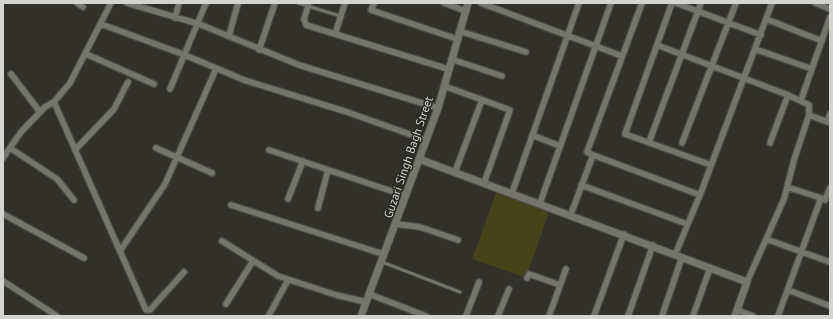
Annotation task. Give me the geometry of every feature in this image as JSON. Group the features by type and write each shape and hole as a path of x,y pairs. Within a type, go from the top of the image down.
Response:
{"street":[{"path":"77,3 83,7"},
{"path":"3,158 21,132 40,112 54,102 70,83 111,3"},
{"path":"127,3 145,6 175,18 198,24 259,50 338,78 438,108"},
{"path":"175,18 179,3"},
{"path":"170,89 206,3"},
{"path":"229,36 238,3"},
{"path":"259,50 275,3"},
{"path":"335,34 345,3"},
{"path":"374,3 371,10 457,39"},
{"path":"444,3 465,11"},
{"name":"Guzari Singh Bagh Street","path":"361,316 438,108 468,3"},
{"path":"481,3 567,34 622,56"},
{"path":"512,193 578,3"},
{"path":"540,203 611,3"},
{"path":"642,3 587,152 700,195"},
{"path":"672,3 625,133 626,135 711,165"},
{"path":"676,3 761,35"},
{"path":"649,142 701,3"},
{"path":"682,143 736,3"},
{"path":"677,250 700,195 772,3"},
{"path":"815,3 830,9"},
{"path":"309,5 304,19 306,25 448,69"},
{"path":"802,100 830,17"},
{"path":"766,19 822,41"},
{"path":"101,24 185,55 244,80 347,112 426,140"},
{"path":"459,31 526,52"},
{"path":"657,45 802,100 809,105 809,115 787,187 747,282 736,313 753,316"},
{"path":"755,49 812,69"},
{"path":"86,54 154,84"},
{"path":"451,60 502,76"},
{"path":"120,251 165,184 216,69"},
{"path":"11,74 40,112"},
{"path":"76,150 114,109 128,82"},
{"path":"444,86 510,110 484,183"},
{"path":"770,144 788,95"},
{"path":"455,172 482,100"},
{"path":"54,102 148,313 184,272"},
{"path":"809,115 829,122 830,114"},
{"path":"532,135 560,146"},
{"path":"10,148 57,179 74,200"},
{"path":"156,148 212,173"},
{"path":"269,150 406,196"},
{"path":"570,214 593,155"},
{"path":"419,159 624,234 747,282"},
{"path":"288,199 303,161"},
{"path":"318,208 328,170"},
{"path":"581,185 687,224"},
{"path":"787,187 825,200"},
{"path":"778,316 801,252 830,188"},
{"path":"231,206 383,254"},
{"path":"3,214 84,258"},
{"path":"396,224 402,226 420,227 458,240"},
{"path":"594,316 624,234"},
{"path":"766,239 830,262"},
{"path":"222,241 253,261 288,280 336,295 366,302"},
{"path":"628,316 653,245"},
{"path":"662,316 682,257"},
{"path":"226,304 253,261"},
{"path":"693,316 710,268"},
{"path":"549,316 566,269"},
{"path":"527,278 529,274 560,285"},
{"path":"269,315 288,280"},
{"path":"3,281 57,316"},
{"path":"466,316 479,282"},
{"path":"498,316 509,289"},
{"path":"788,290 830,306"},
{"path":"368,294 426,316"}],"lane":[{"path":"298,3 309,5 341,17"},
{"path":"380,262 460,292"}],"shaded area":[{"path":"498,188 551,207 526,278 472,259"}]}
